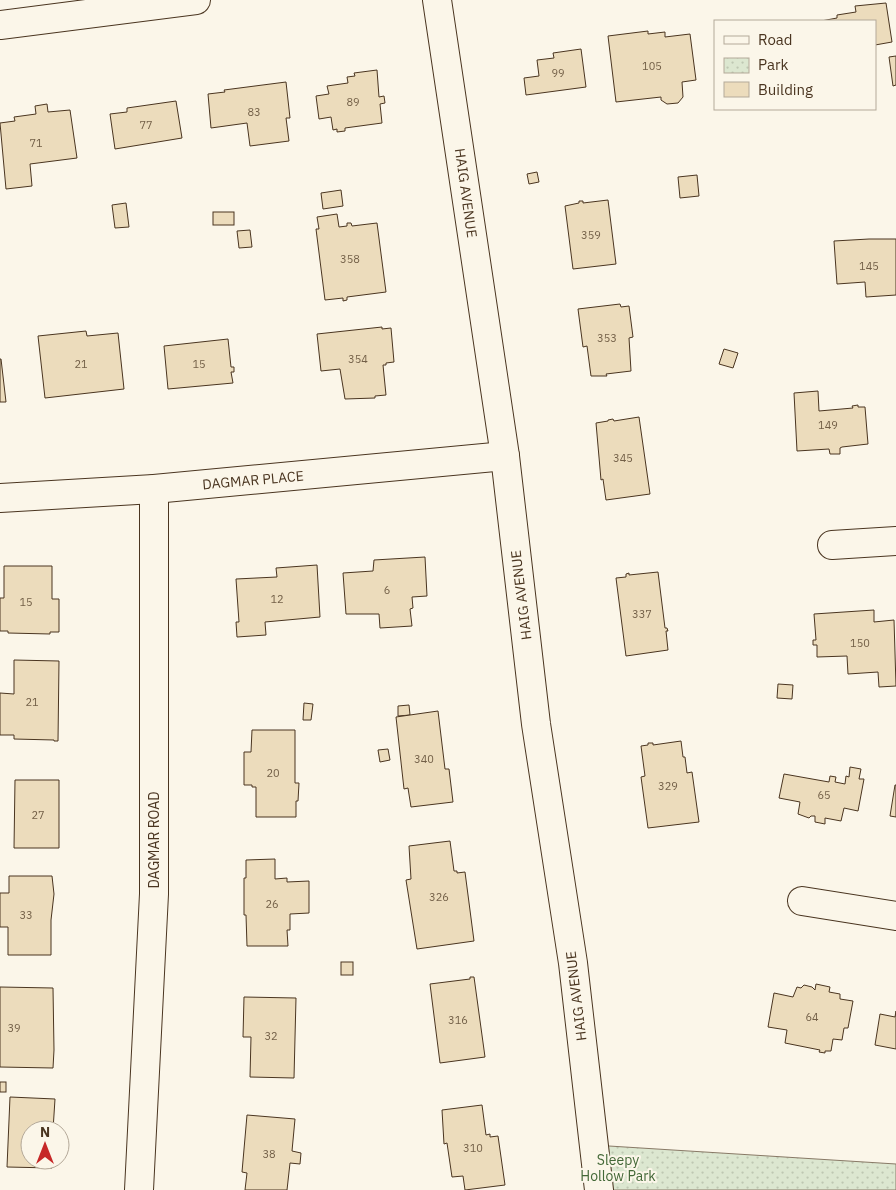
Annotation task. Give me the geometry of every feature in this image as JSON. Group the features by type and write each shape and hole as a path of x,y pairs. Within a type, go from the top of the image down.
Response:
{"street":[{"path":"0,25 196,0"},
{"name":"HAIG AVENUE","path":"438,0 505,456 536,724 573,963 599,1190"},
{"name":"DAGMAR PLACE","path":"0,498 154,489 505,456"},
{"name":"DAGMAR ROAD","path":"139,1190 154,894 154,489"},
{"path":"832,546 896,541"},
{"path":"802,901 896,916"}],"green space":[{"name":"Sleepy Hollow Park","path":"593,1145 896,1164 896,1190 599,1190"}],"building":[{"path":"886,3 892,42 876,45 876,20 826,20 837,18 837,15 856,12 855,6"},
{"path":"648,31 648,34 665,32 665,37 690,34 696,80 682,82 683,97 678,103 667,104 661,100 661,97 616,102 608,36"},
{"path":"581,49 586,87 526,95 524,78 539,76 537,60 554,58 553,53"},
{"path":"896,56 896,85 893,86 889,57"},
{"path":"377,70 379,97 384,96 385,103 380,104 382,123 345,128 345,131 337,132 337,129 333,130 331,117 319,119 316,96 329,94 327,86 348,83 347,77 355,76 354,73"},
{"path":"286,82 290,118 286,118 289,141 250,146 247,123 211,128 208,94 225,92 224,90"},
{"path":"176,101 182,138 115,149 110,114 127,112 127,108"},
{"path":"47,104 48,112 70,110 77,158 30,164 32,186 6,189 0,123 15,121 14,117 36,114 35,106"},
{"path":"537,172 539,182 529,184 527,174"},
{"path":"697,175 699,196 680,198 678,177"},
{"path":"341,190 343,206 323,209 321,193"},
{"path":"608,200 616,264 573,269 565,206 579,203 579,201 583,201 583,203"},
{"path":"126,203 129,227 115,228 112,205"},
{"path":"213,212 234,212 234,225 213,225"},
{"path":"337,214 339,227 347,226 347,223 351,223 352,226 377,223 386,292 347,297 347,300 343,301 343,298 325,300 316,229 319,229 317,217"},
{"path":"250,230 252,247 239,248 237,231"},
{"path":"896,239 896,295 866,297 865,282 837,284 834,241"},
{"path":"620,304 621,307 629,306 633,337 629,338 631,371 606,374 607,376 591,376 587,346 583,347 578,309"},
{"path":"382,327 382,329 391,328 394,362 383,365 386,395 375,396 375,398 345,399 340,369 321,371 317,334"},
{"path":"86,331 87,336 118,333 124,389 45,398 38,336"},
{"path":"228,339 231,367 234,367 234,372 231,372 233,383 168,389 164,346"},
{"path":"724,349 738,353 733,368 719,364"},
{"path":"1,359 6,402 0,402"},
{"path":"818,391 819,411 853,408 852,406 858,405 858,407 865,407 868,444 842,447 840,448 840,454 830,454 829,449 797,451 794,393"},
{"path":"639,417 650,494 606,500 603,479 601,480 596,423 613,419 614,421"},
{"path":"425,557 427,596 412,597 413,608 410,609 412,626 380,628 379,614 346,614 343,573 373,571 374,560"},
{"path":"317,565 320,617 265,622 266,635 237,637 236,622 239,622 236,579 277,577 276,568"},
{"path":"4,566 52,566 52,599 59,599 59,632 50,632 50,634 8,633 8,631 0,631 0,598 4,598"},
{"path":"658,572 665,628 668,631 666,631 668,650 626,656 616,578 626,577 626,574 629,573 629,575"},
{"path":"874,610 874,622 894,620 896,686 879,687 878,672 848,674 847,656 817,657 817,645 813,645 813,640 816,640 814,614"},
{"path":"14,660 59,661 58,741 14,739 14,735 0,735 0,693 14,694"},
{"path":"778,684 793,685 792,699 777,698"},
{"path":"304,703 313,704 311,720 303,720"},
{"path":"409,705 410,715 398,716 398,706"},
{"path":"438,711 445,769 449,769 453,802 411,807 408,788 404,789 396,717"},
{"path":"252,730 295,730 295,783 299,783 296,817 256,817 256,787 244,785 244,752 251,752"},
{"path":"681,741 687,773 692,772 699,822 648,828 641,777 645,776 641,746 648,745 648,743 653,743 653,745"},
{"path":"388,749 390,760 380,762 378,750"},
{"path":"850,767 861,769 859,779 864,779 858,811 844,808 841,821 825,818 825,824 815,822 815,816 809,818 798,814 800,802 779,798 784,774 829,782 830,776 836,777 835,782 845,784 846,776 849,777"},
{"path":"15,780 59,780 59,848 14,848"},
{"path":"896,785 896,817 890,816"},
{"path":"450,841 454,871 457,871 457,873 465,872 474,941 417,949 406,880 411,879 409,846"},
{"path":"275,859 275,879 287,878 287,882 309,881 309,913 290,914 290,930 287,930 288,946 247,946 246,915 244,915 246,860"},
{"path":"9,876 52,876 54,894 51,920 51,955 8,955 8,927 0,927 0,893 9,893"},
{"path":"341,962 353,962 353,975 341,975"},
{"path":"470,977 474,977 485,1057 440,1063 430,984 470,979"},
{"path":"816,984 830,987 829,992 840,994 840,999 853,1001 848,1028 844,1028 842,1040 833,1039 831,1051 825,1051 825,1053 819,1052 820,1050 785,1043 787,1030 768,1027 774,993 793,997 797,987 801,988 804,985 815,990"},
{"path":"0,987 53,988 53,1068 0,1067"},
{"path":"244,997 296,998 294,1078 250,1077 251,1037 243,1037"},
{"path":"896,1011 896,1049 875,1045 880,1014 895,1017"},
{"path":"0,1082 6,1082 6,1092 0,1092"},
{"path":"10,1097 55,1099 54,1120 20,1120 20,1167 7,1167"},
{"path":"482,1105 486,1135 490,1134 490,1137 498,1136 505,1185 465,1190 463,1176 452,1177 447,1143 444,1144 442,1110"},
{"path":"247,1115 295,1119 292,1151 301,1153 300,1164 290,1163 287,1190 245,1190 247,1173 242,1172"}]}
